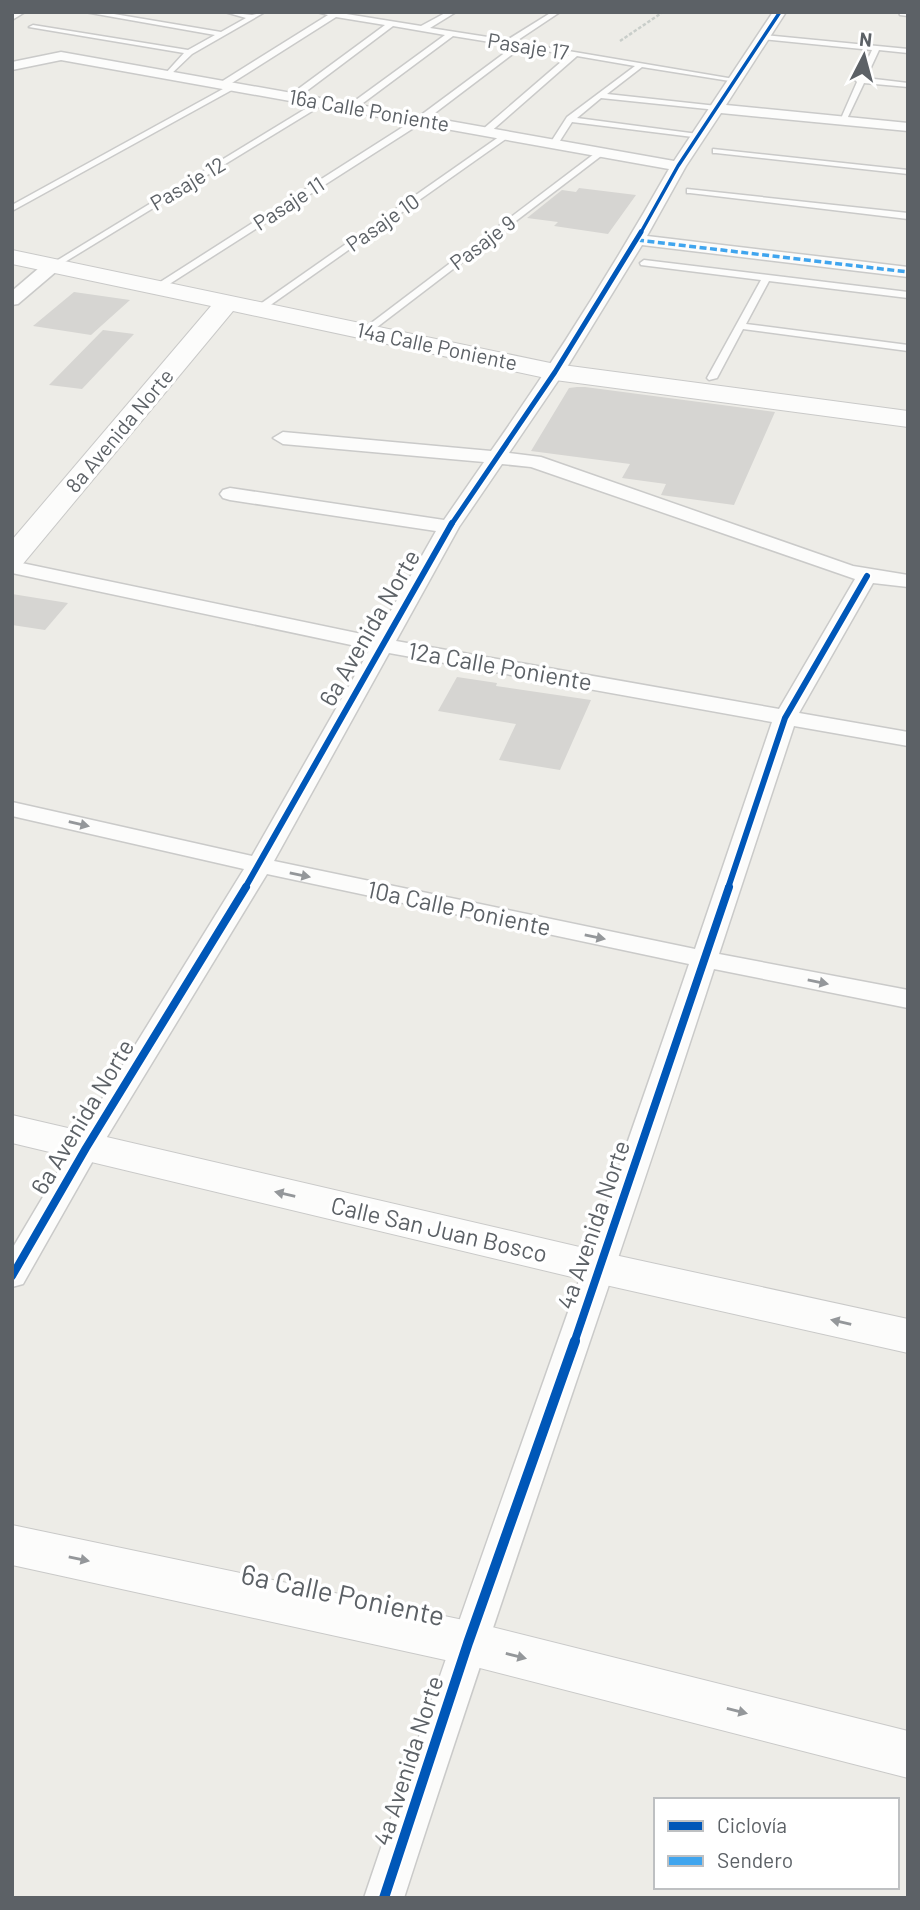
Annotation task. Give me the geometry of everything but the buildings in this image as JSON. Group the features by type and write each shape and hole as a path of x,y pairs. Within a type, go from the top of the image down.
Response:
{"street":[{"path":"12,16 19,12"},
{"name":"6a Avenida Norte","path":"12,1276 86,1148 259,866 449,527 555,372 637,240 678,166 780,12"},
{"path":"12,66 61,57"},
{"name":"16a Calle Poniente","path":"61,57 678,166"},
{"path":"716,108 908,127"},
{"path":"637,240 908,272"},
{"name":"14a Calle Poniente","path":"12,257 555,372 908,419"},
{"path":"12,300 52,266"},
{"name":"8a Avenida Norte","path":"12,559 228,303"},
{"path":"283,438 500,456 556,466 867,576 908,581"},
{"path":"230,494 449,527"},
{"name":"12a Calle Poniente","path":"12,567 381,645 908,739"},
{"name":"4a Avenida Norte","path":"384,1898 468,1643 600,1268 785,718 867,576"},
{"name":"10a Calle Poniente","path":"12,808 259,866 703,960 908,999"},
{"name":"Calle San Juan Bosco","path":"12,1129 600,1268 908,1336"},
{"name":"6a Calle Poniente","path":"12,1545 468,1643 908,1755"}],"lane":[{"path":"88,12 221,34"},
{"path":"228,12 254,17"},
{"path":"169,74 189,52 262,12"},
{"name":"Pasaje 17","path":"320,12 347,14 391,24 736,80"},
{"path":"422,29 453,12"},
{"path":"508,43 557,12"},
{"path":"12,209 229,85 334,15"},
{"path":"293,97 391,24"},
{"path":"33,27 189,52"},
{"path":"352,107 451,34"},
{"path":"764,37 908,51"},
{"name":"Pasaje 11","path":"157,288 420,120 520,45"},
{"path":"842,121 859,80 877,47"},
{"path":"485,132 575,54"},
{"path":"553,145 570,119 640,65"},
{"path":"859,80 908,85"},
{"path":"600,96 716,108"},
{"name":"Pasaje 12","path":"52,266 323,102"},
{"path":"570,119 698,136"},
{"name":"Pasaje 10","path":"259,309 506,136"},
{"path":"716,151 908,172"},
{"name":"Pasaje 9","path":"365,332 601,153"},
{"path":"690,191 908,216"},
{"path":"644,263 908,295"},
{"path":"712,378 766,278"},
{"path":"740,326 908,348"}],"path":[{"path":"596,58 663,12"}],"marked path":[{"path":"637,240 908,272"}],"cycle path":[{"path":"12,1276 86,1148 259,866 449,527 555,372 637,240 678,166 780,12"},
{"path":"384,1898 468,1643 601,1268 785,718 867,576"}]}
